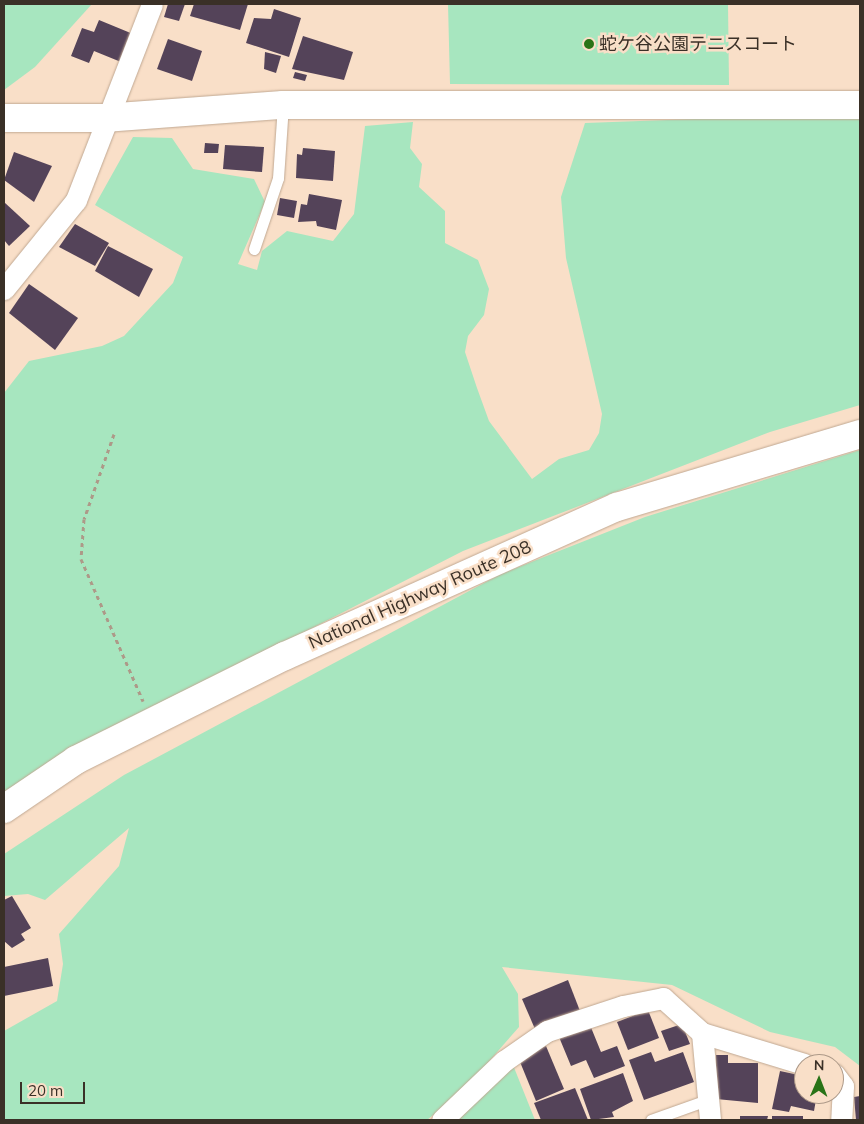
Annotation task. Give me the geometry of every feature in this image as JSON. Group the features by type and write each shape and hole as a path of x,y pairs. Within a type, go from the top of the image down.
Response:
{"main road":[{"path":"4,118 104,118 283,105 860,105"},
{"name":"National Highway Route 208","path":"4,809 76,760 284,656 618,506 860,434"}],"street":[{"path":"6,280 76,200 104,118 152,4"},
{"path":"442,1120 504,1062 547,1030 623,1006 664,998 702,1032 794,1061"},
{"path":"702,1032 708,1110"},
{"path":"841,1120 842,1104"}],"lane":[{"path":"254,249 278,178 283,105"},
{"path":"651,1120 708,1110"}],"path":[{"path":"114,434 84,519 80,559 152,722"}],"green space":[{"path":"4,4 92,4 35,67 4,90"},
{"name":"蛇ケ谷公園テニスコート","path":"448,4 728,4 729,85 450,84"},
{"path":"860,113 860,405 770,432 463,551 71,751 4,792 4,393 29,361 102,346 124,336 173,283 183,257 95,205 133,137 172,138 193,169 254,179 265,202 238,264 257,270 262,251 287,231 333,241 354,214 365,126 413,122 410,148 422,164 419,187 445,211 445,243 478,260 489,289 484,315 468,336 465,352 477,388 489,421 532,479 559,459 589,450 599,433 602,414 566,258 561,197 585,123"},
{"path":"860,450 860,1066 835,1047 770,1032 672,985 502,967 518,994 519,1027 464,1090 427,1120 4,1120 4,1031 57,1001 63,964 59,934 119,866 129,828 45,900 28,894 4,896 4,854 124,775 501,574 645,517"},
{"path":"511,1060 535,1120 448,1120"}],"building":[{"path":"168,4 185,4 179,21 164,17"},
{"path":"194,4 248,4 240,30 190,16"},
{"path":"274,9 301,18 289,57 246,43 254,18 271,19"},
{"path":"99,20 133,34 121,62 94,51 89,63 71,56 82,28 94,32"},
{"path":"303,36 353,52 344,80 292,69"},
{"path":"168,39 202,51 192,81 157,69"},
{"path":"265,52 281,56 276,73 264,69"},
{"path":"295,72 307,75 305,81 293,78"},
{"path":"205,143 219,144 218,153 204,153"},
{"path":"225,145 264,147 262,172 223,169"},
{"path":"303,148 335,151 333,181 296,178 297,154 302,155"},
{"path":"14,152 52,166 34,202 4,180"},
{"path":"309,194 342,200 336,230 317,226 316,221 298,222 301,204 307,205"},
{"path":"280,198 297,201 294,218 277,215"},
{"path":"4,202 30,226 9,246 4,240"},
{"path":"75,224 109,243 95,266 59,247"},
{"path":"108,246 153,269 139,297 95,271"},
{"path":"29,284 78,318 55,350 9,313"},
{"path":"12,896 31,928 21,934 25,940 12,948 4,941 4,900"},
{"path":"48,958 53,986 4,996 4,967"},
{"path":"568,980 580,1011 535,1029 522,999"},
{"path":"648,1010 659,1038 628,1050 617,1022"},
{"path":"682,1024 690,1044 669,1051 661,1031"},
{"path":"590,1025 601,1052 617,1046 625,1066 594,1078 586,1060 571,1066 559,1037"},
{"path":"546,1046 564,1089 536,1101 518,1057"},
{"path":"651,1052 655,1062 683,1052 694,1082 644,1100 629,1060"},
{"path":"716,1055 728,1055 728,1063 758,1063 758,1103 716,1099"},
{"path":"780,1071 794,1074 794,1104 815,1104 814,1111 791,1106 789,1112 772,1109"},
{"path":"623,1073 633,1101 612,1112 614,1117 591,1120 580,1089"},
{"path":"575,1088 588,1120 541,1120 534,1103"},
{"path":"860,1096 860,1120 856,1120 854,1097"},
{"path":"740,1116 768,1116 767,1120 740,1120"},
{"path":"772,1116 803,1116 803,1120 772,1120"}],"place":[{"name":"蛇ケ谷公園テニスコート","path":"589,44"}]}
